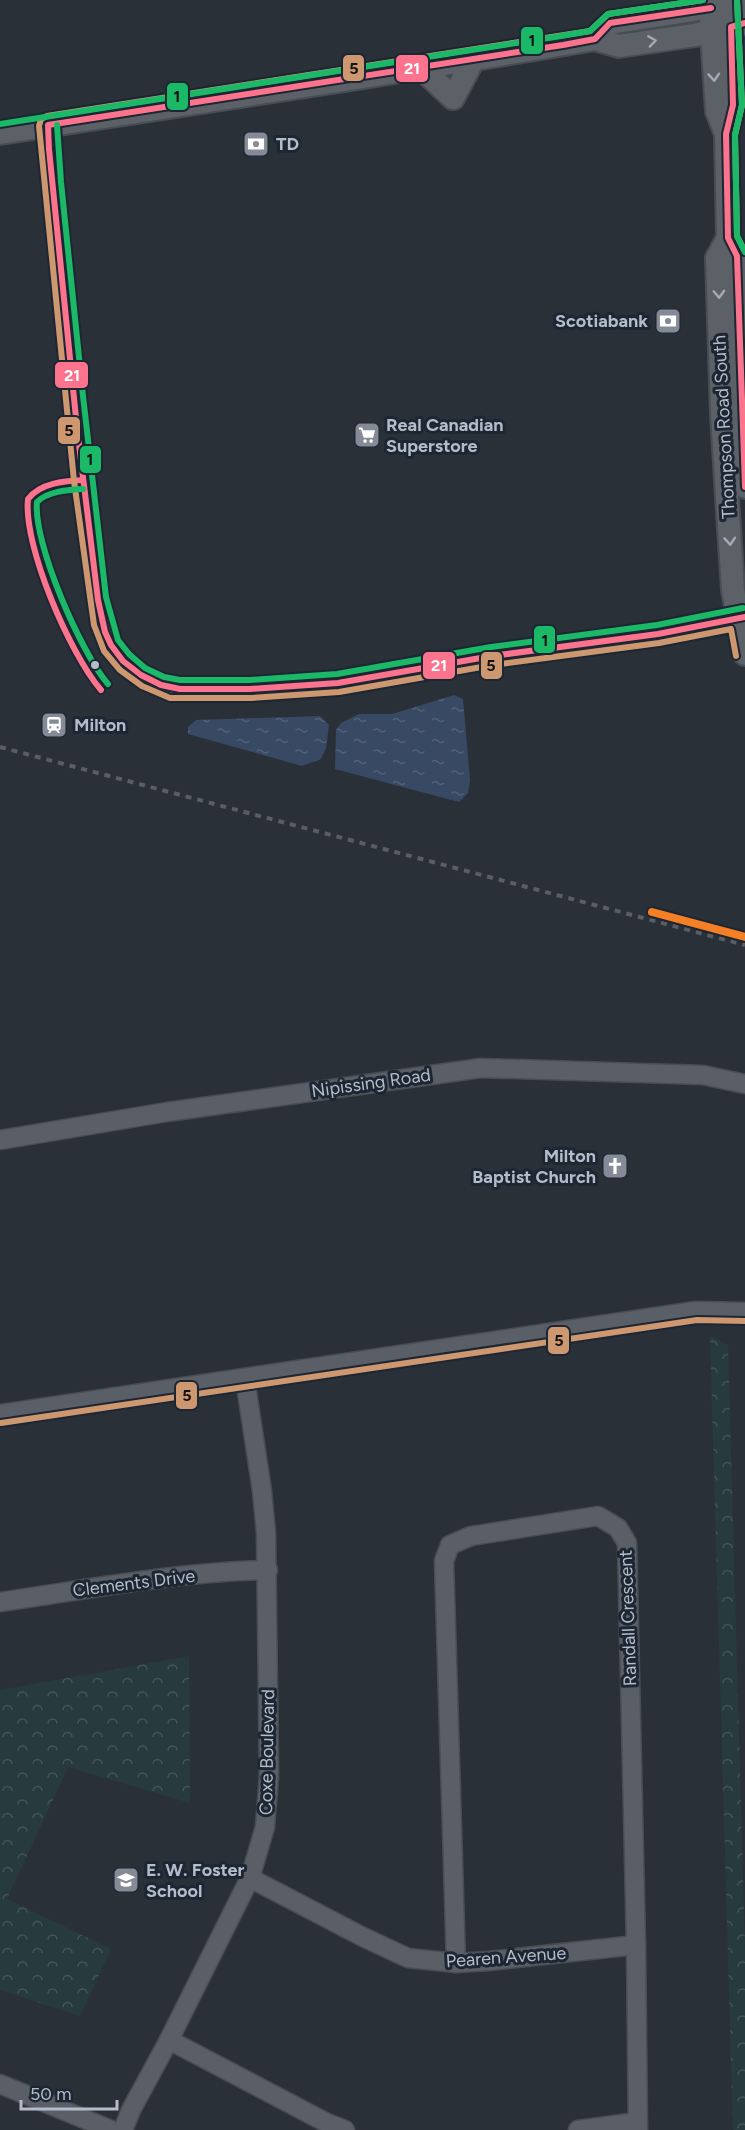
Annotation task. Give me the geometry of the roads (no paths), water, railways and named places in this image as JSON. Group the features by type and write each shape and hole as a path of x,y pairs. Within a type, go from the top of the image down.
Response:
{"main road":[{"path":"0,133 595,39 619,46 726,13"},
{"name":"Thompson Road South","path":"726,13 717,111 726,134 729,238 737,256 745,488"},
{"path":"422,68 453,98 473,60"},
{"name":"Thompson Road South","path":"729,238 717,258 722,415 733,590 741,617 745,654"}],"street":[{"path":"48,125 83,480 99,601 103,623 111,646 126,663 140,674 170,689 250,689 338,684 492,656 658,634 741,617"},
{"name":"Nipissing Road","path":"0,1140 167,1112 481,1068 703,1075 745,1084"},
{"path":"0,1414 696,1311 745,1312"},
{"name":"Coxe Boulevard","path":"123,2130 131,2110 169,2040 250,1878 265,1827 269,1776 268,1570 262,1491 245,1379"},
{"name":"Randall Crescent","path":"456,1963 444,1562 450,1545 471,1536 598,1516 618,1528 627,1543 638,2126"},
{"name":"Clements Drive","path":"0,1602 143,1580 268,1570"},
{"name":"Pearen Avenue","path":"250,1878 408,1958 456,1963 636,1946"},
{"path":"169,2040 325,2127 345,2130"},
{"path":"0,2084 111,2130"},
{"path":"578,2130 638,2126"}],"water":[{"path":"454,695 463,699 470,780 468,793 459,802 335,769 336,730 341,723 359,714 392,714"},
{"path":"320,716 329,725 326,748 321,759 302,766 188,734 188,727 196,720"}],"railway":[{"path":"0,747 745,945"}],"place":[{"name":"TD","path":"256,144"},
{"name":"Scotiabank","path":"668,321"},
{"name":"Real Canadian Superstore","path":"367,435"},
{"name":"Milton","path":"54,725"},
{"name":"Milton Baptist Church","path":"615,1166"},
{"name":"E. W. Foster School","path":"126,1880"}]}
